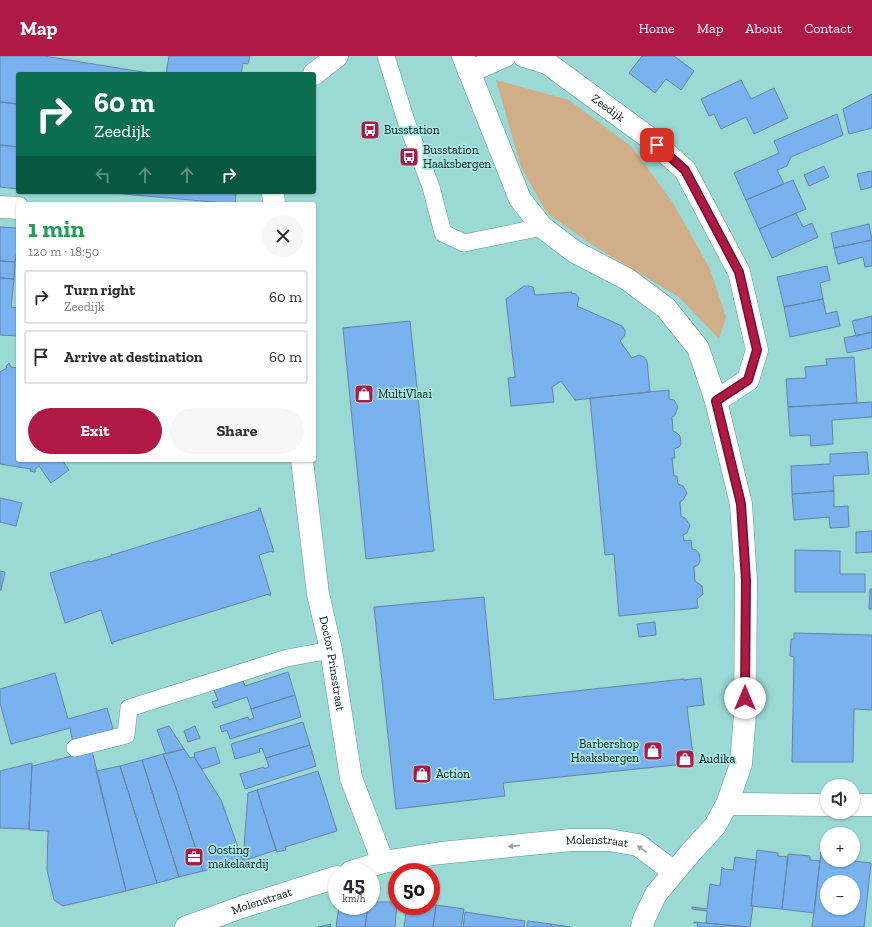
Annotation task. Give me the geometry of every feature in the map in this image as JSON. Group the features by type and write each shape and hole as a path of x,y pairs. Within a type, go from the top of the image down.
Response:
{"street":[{"path":"316,72 337,56"},
{"path":"505,56 466,64 520,199 542,227 575,252 627,279 666,308 698,348 716,401 741,504 746,580 745,714 741,764 727,804 715,826 656,894 644,919 642,927"},
{"name":"Zeedijk","path":"524,56 547,63 648,137 685,170 739,272 757,350 748,380 716,401"},
{"path":"0,207 16,208"},
{"name":"Doctor Prinsstraat","path":"302,462 318,594 331,650 351,778 384,862"},
{"path":"727,804 820,805"},
{"path":"860,805 872,805"},
{"name":"Molenstraat","path":"380,863 441,853 563,841 609,840 638,845 674,872"},
{"name":"Molenstraat","path":"186,927 242,907 328,880"}],"lane":[{"path":"386,56 406,121 431,187 443,232 464,243 542,227"},
{"path":"75,748 126,735 129,708 286,658 331,650"}],"shaded area":[{"path":"496,80 569,100 632,147 673,203 710,269 726,317 719,339 679,297 594,246 547,213 521,167"}],"building":[{"path":"0,56 44,56 143,72 16,72 16,104 0,102"},
{"path":"169,56 250,56 248,64 243,63 241,72 166,72"},
{"path":"642,56 674,56 694,71 681,90 666,79 655,93 629,73"},
{"path":"741,80 751,99 774,88 788,118 754,134 746,117 721,129 714,114 709,116 701,99"},
{"path":"872,94 872,128 849,134 843,109"},
{"path":"0,102 16,104 16,147 0,145"},
{"path":"837,114 843,135 791,157 787,166 777,170 784,184 746,200 734,173 779,153 774,141"},
{"path":"0,145 16,147 16,189 0,187"},
{"path":"824,166 829,177 809,186 804,175"},
{"path":"872,171 872,187 861,190 857,174"},
{"path":"793,180 806,209 759,229 746,200"},
{"path":"124,194 236,194 235,202 213,202"},
{"path":"796,213 803,227 812,223 818,237 772,258 759,229"},
{"path":"869,224 872,240 834,248 831,233"},
{"path":"0,227 16,228 15,262 0,261"},
{"path":"872,240 872,266 865,267 863,257 838,264 834,248"},
{"path":"0,261 15,262 14,279 0,278"},
{"path":"827,266 830,280 820,283 823,299 784,307 777,277"},
{"path":"0,278 14,279 11,307 16,308 16,336 0,335"},
{"path":"524,286 533,287 535,295 572,292 571,293 576,294 579,298 577,306 622,326 625,330 625,335 620,341 632,358 639,355 644,357 647,361 650,392 575,400 561,381 552,387 554,402 511,406 508,378 515,377 506,299"},
{"path":"823,299 826,314 837,311 840,326 790,337 784,307"},
{"path":"872,316 872,332 856,336 852,321"},
{"path":"410,321 434,551 366,559 343,328"},
{"path":"872,332 872,348 847,353 844,338"},
{"path":"854,357 857,403 788,407 786,379 806,378 805,367 827,365 826,359"},
{"path":"9,363 11,367 16,368 16,462 63,462 69,470 51,483 39,466 35,469 35,472 30,471 31,469 0,464 0,372 7,368 6,366"},
{"path":"669,390 669,399 674,400 678,407 675,415 672,417 673,431 680,436 681,444 679,447 674,449 675,458 672,458 674,476 677,476 678,484 683,486 687,493 680,502 681,516 685,518 690,525 687,533 683,535 684,541 691,540 692,549 699,553 700,561 698,565 694,567 695,581 702,586 703,594 697,599 698,608 619,616 614,554 605,555 590,398"},
{"path":"872,402 872,417 832,420 833,444 811,446 810,435 790,436 788,407"},
{"path":"867,452 869,474 833,476 834,491 792,494 791,466 830,464 830,454"},
{"path":"834,491 834,507 848,506 849,527 830,528 829,517 794,520 792,494"},
{"path":"0,498 22,503 16,526 0,522"},
{"path":"258,508 260,508 274,552 272,551 259,555 271,595 269,596 269,594 113,642 113,644 101,610 65,623 50,573 111,556 111,554 112,555 259,510"},
{"path":"872,531 872,552 856,553 856,532"},
{"path":"795,550 840,551 840,574 865,574 865,592 795,592"},
{"path":"0,571 5,572 1,590 0,590"},
{"path":"870,589 872,589 872,609 869,609"},
{"path":"484,597 494,700 701,678 704,705 687,707 694,763 503,783 505,796 396,809 374,607"},
{"path":"655,622 656,635 639,637 637,624"},
{"path":"794,633 872,635 872,710 854,709 853,762 792,762 794,657 790,656 791,639 794,639"},
{"path":"288,672 295,695 251,709 247,697 215,708 212,702 218,700 214,690 243,681 245,686"},
{"path":"55,673 68,719 107,708 114,732 73,743 70,728 11,744 0,703 0,689"},
{"path":"295,695 301,717 230,739 227,730 222,732 220,726 248,717 249,720 254,718 251,709"},
{"path":"303,722 310,745 266,758 262,748 259,749 260,752 235,759 231,744"},
{"path":"169,726 184,749 166,754 157,730"},
{"path":"195,726 200,738 188,742 184,731"},
{"path":"310,745 316,766 245,789 240,774 269,767 266,758"},
{"path":"215,747 220,763 202,769 194,757 194,753"},
{"path":"184,749 190,758 194,757 221,800 243,861 203,871 175,785 163,754"},
{"path":"92,751 126,891 63,906 54,900 47,870 48,831 29,830 32,766"},
{"path":"163,754 175,785 203,871 179,877 142,760"},
{"path":"142,760 179,877 157,883 120,766"},
{"path":"32,763 29,829 0,828 0,771"},
{"path":"120,766 157,883 126,891 96,771"},
{"path":"318,771 337,831 285,847 286,850 277,852 257,790"},
{"path":"257,790 276,850 243,861 248,793"},
{"path":"757,850 778,853 778,856 788,857 782,909 751,906"},
{"path":"788,854 810,856 810,860 820,861 814,913 782,909"},
{"path":"735,857 756,860 750,927 706,923 707,911 692,909 692,907 707,909 710,884 720,886 722,867 724,869 733,870"},
{"path":"820,860 820,867 860,867 860,862 871,863 864,927 812,927"},
{"path":"380,902 388,902 388,915 396,915 395,927 365,927 367,915 380,915"},
{"path":"440,906 464,909 461,927 433,927 435,915 440,915"},
{"path":"465,912 525,921 524,927 463,927"},
{"path":"338,915 367,915 365,927 336,927"},
{"path":"406,915 435,915 433,927 404,927"},
{"path":"528,921 551,924 551,927 527,927"},
{"path":"694,922 744,927 697,927 698,923"},
{"path":"331,924 330,927 318,927"},
{"path":"551,924 570,927 551,927"}],"place":[{"name":"Busstation","path":"370,130"},
{"name":"Busstation Haaksbergen","path":"409,157"},
{"name":"MultiVlaai","path":"364,394"},
{"name":"Barbershop Haaksbergen","path":"653,751"},
{"name":"Audika","path":"685,759"},
{"name":"Action","path":"422,774"},
{"name":"Oosting makelaardij","path":"194,857"}],"route":[{"path":"657,145 685,170 739,272 757,350 748,380 716,401 741,504 746,580 745,698"}]}
